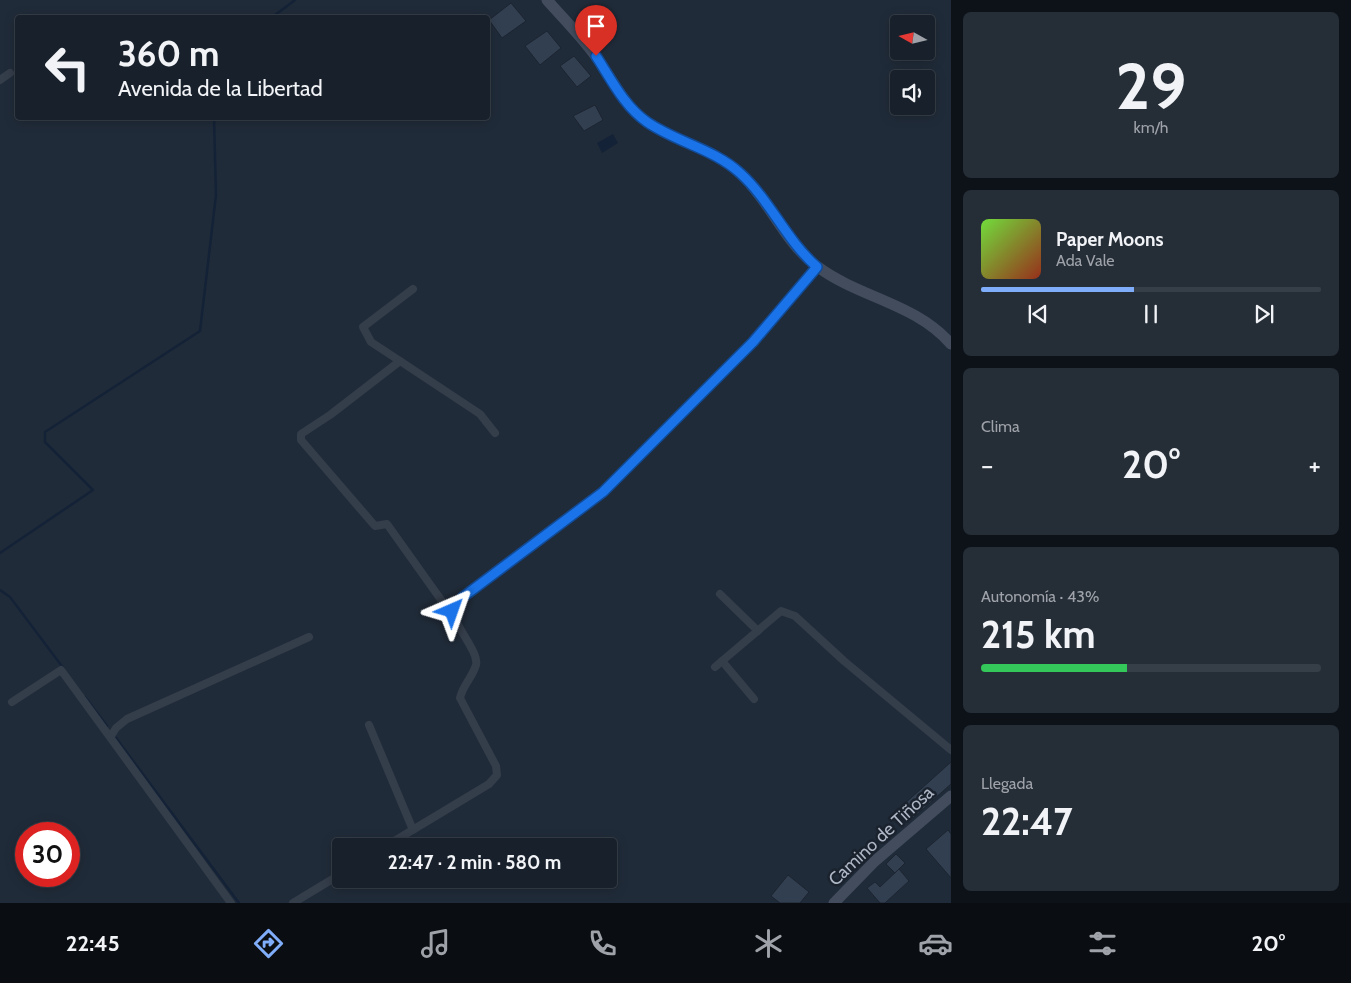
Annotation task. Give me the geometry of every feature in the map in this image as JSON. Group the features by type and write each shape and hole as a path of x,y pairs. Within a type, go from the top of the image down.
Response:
{"main road":[{"path":"547,0 590,49 636,112 653,126 736,169 764,200 802,252 817,267 846,283 916,315 934,327 951,344"},
{"name":"Camino de Tiñosa","path":"834,903 875,861 951,796"}],"street":[{"path":"0,80 10,73"},
{"path":"452,611 463,597 603,492 753,342 817,267"},
{"path":"413,289 363,328 371,342 480,414 495,433"},
{"path":"400,361 330,416 301,434 301,440 375,526 387,524 444,604 452,611 455,623 475,653 476,664 462,688 460,698 496,766 497,775 489,784 400,838"},
{"path":"720,594 758,631"},
{"path":"715,668 781,611 795,616 844,661 951,750"},
{"path":"111,736 116,728 127,719 309,637"},
{"path":"722,661 754,699"},
{"path":"12,702 61,670 231,903"},
{"path":"369,725 413,830"},
{"path":"293,903 332,879"}],"water":[{"path":"613,134 618,143 602,153 597,143"}],"building":[{"path":"511,3 526,21 502,38 490,19"},
{"path":"547,31 561,48 540,65 525,46"},
{"path":"574,56 591,76 577,87 560,66"},
{"path":"595,105 603,120 584,131 573,116"},
{"path":"951,762 951,784 913,818 902,806"},
{"path":"948,830 951,834 951,878 926,849"},
{"path":"896,854 905,863 895,873 886,864"},
{"path":"899,869 909,881 885,903 880,903 867,888 875,882 880,887"},
{"path":"788,875 809,892 800,903 780,903 771,896"}],"waterway":[{"path":"275,15 295,0"},
{"path":"0,553 93,490 45,442 45,432 200,331 216,195 214,120"},
{"path":"0,590 10,597 64,669"},
{"path":"85,697 107,726"},
{"path":"116,738 239,903"}],"route":[{"path":"452,611 463,597 603,492 753,342 817,267 802,252 748,180 725,162 653,126 641,117 623,98 596,56"}]}
